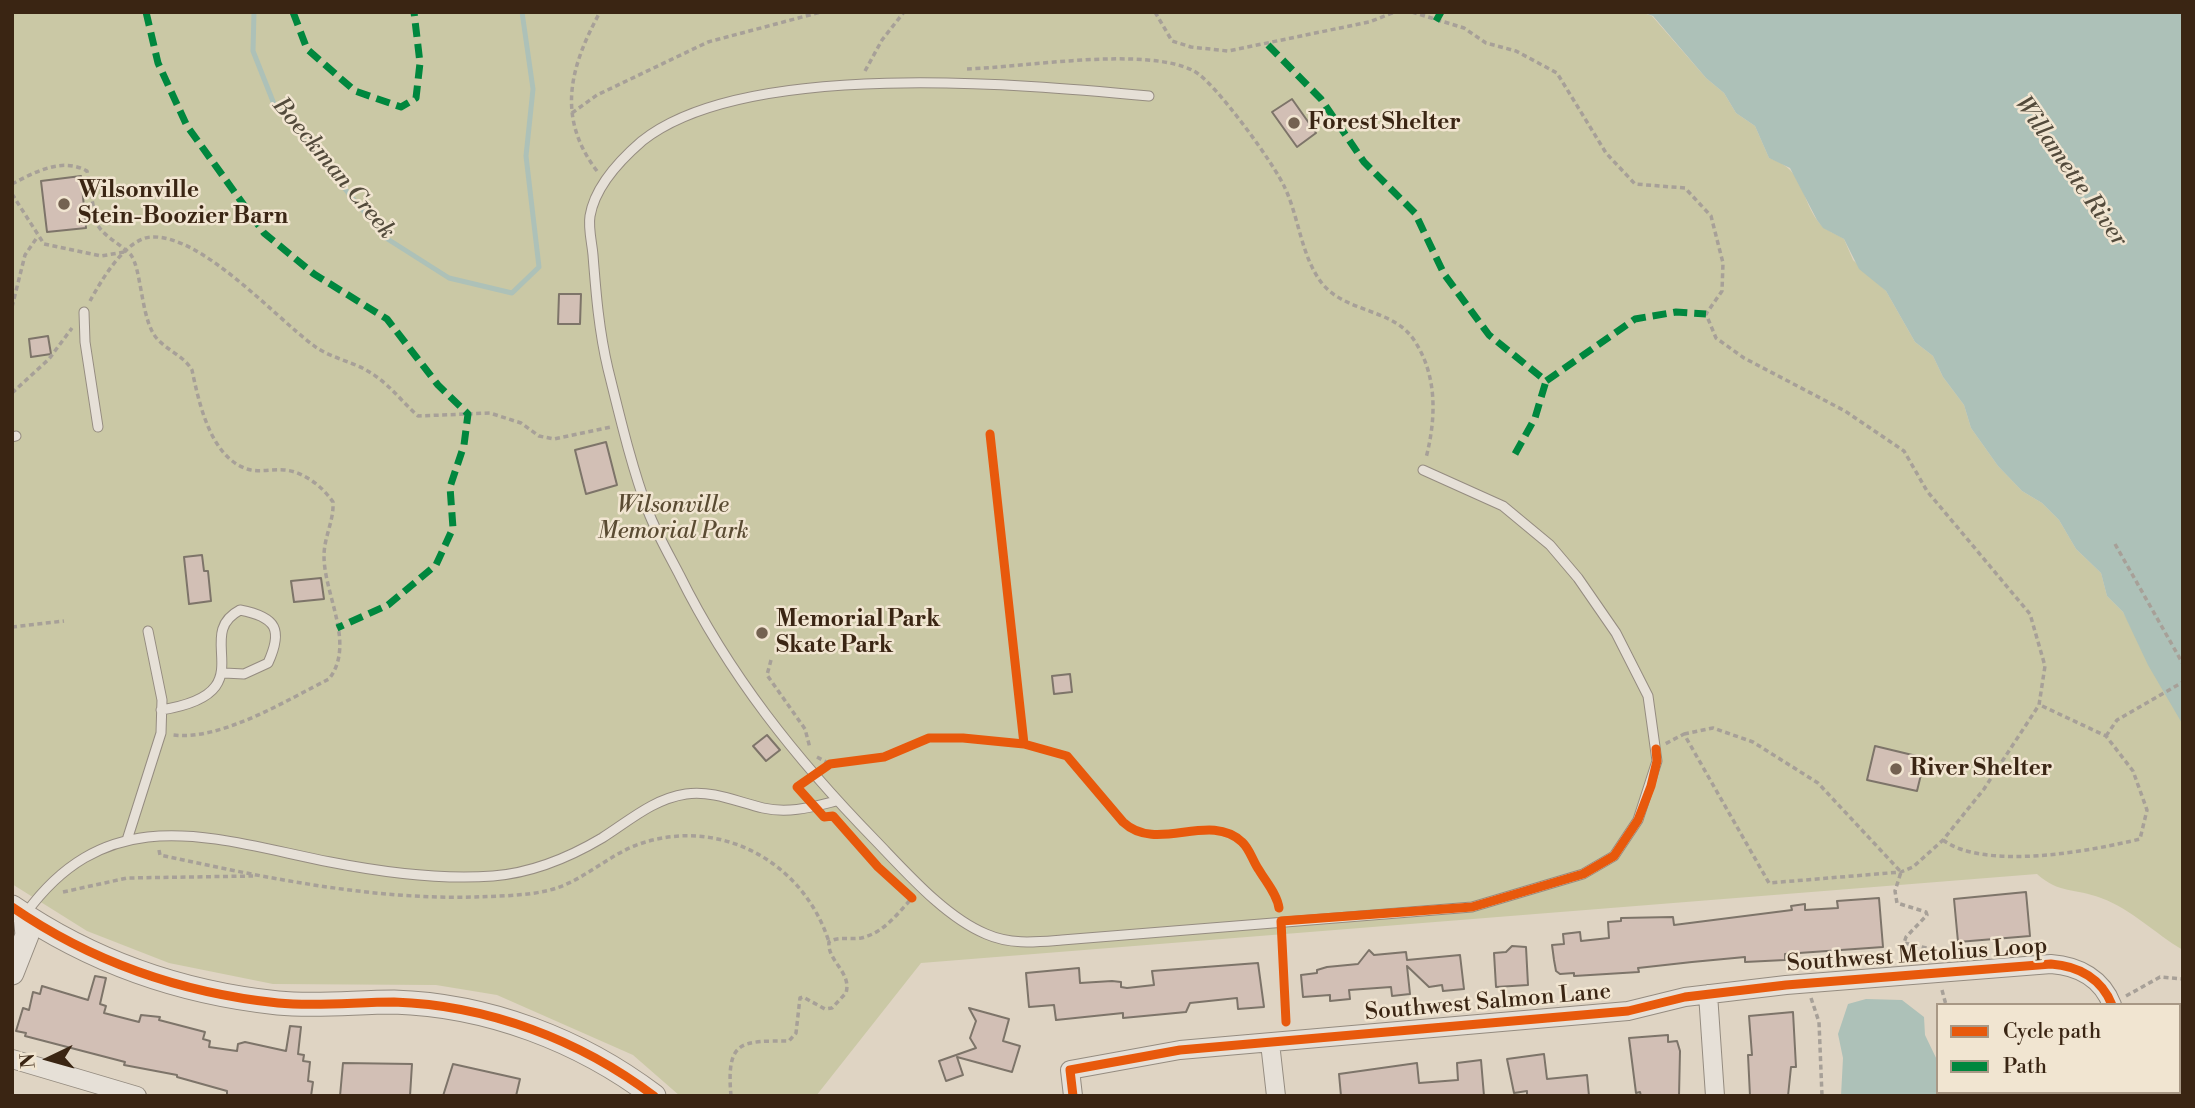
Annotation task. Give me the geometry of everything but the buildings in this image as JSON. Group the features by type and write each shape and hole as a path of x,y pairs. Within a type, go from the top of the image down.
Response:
{"street":[{"path":"12,973 27,935 16,919"},
{"path":"16,919 114,963 206,991 280,1003 430,1005 503,1020 576,1048 607,1064 654,1096"},
{"name":"Southwest Metolius Loop","path":"1707,994 2051,964 2070,967 2090,976 2118,1001"},
{"path":"1707,994 1715,1096"},
{"name":"Southwest Salmon Lane","path":"1073,1096 1070,1070 1152,1053 1628,1011 1707,994"},
{"path":"1270,1042 1276,1096"},
{"path":"12,1059 137,1096"}],"lane":[{"path":"1149,96 1012,83 857,85 754,95 677,119 644,140 605,180 590,216 598,326 622,425 648,513 701,620 765,717 836,801 921,888 982,933 1019,943 1472,907 1583,874 1614,856 1638,820 1651,786 1657,761 1648,696 1616,633 1571,569 1550,545 1503,506 1423,471"},
{"path":"84,312 85,342 97,426"},
{"path":"161,710 186,706 206,696 224,673 221,632 224,622 240,610 267,620 277,630 279,640 268,663 244,674 224,673"},
{"path":"127,840 161,733 161,710 148,631"},
{"path":"16,919 65,870 92,854 127,840 159,836 217,837 332,863 452,876 491,877 512,874 568,856 649,807 688,793 710,794 784,811 836,801"}],"path":[{"path":"600,12 575,66 572,113 581,147 605,180"},
{"path":"572,113 597,95 708,42 821,12"},
{"path":"857,85 882,40 904,12"},
{"path":"1155,12 1172,41 1191,47 1228,51 1369,22 1395,12"},
{"path":"1412,12 1464,28 1486,43 1516,51 1557,73 1606,153 1635,184 1685,188 1711,216 1723,263 1722,291 1706,314 1716,338 1744,358 1845,411 1904,451 1927,491 2029,614 2045,666 2039,705 1984,789 1943,841 1913,867 1901,872 1769,883 1684,734"},
{"path":"956,70 1130,58 1164,60 1196,72 1213,89 1274,167 1286,189 1310,262 1322,284 1343,301 1393,322 1414,339 1433,388 1434,419 1423,471"},
{"path":"865,71 877,71"},
{"path":"12,184 41,169 78,166 87,171 99,229 126,252 135,264 143,312 154,334 187,363 209,433 223,450 251,470 295,472 321,488 333,502 324,556 340,641 339,664 335,672 329,679 243,722 218,730 171,735"},
{"path":"12,194 44,244 101,256 126,252 151,237 183,244 214,260 314,346 366,369 389,384 418,416 490,413 521,423 539,436 554,439 622,425"},
{"path":"12,307 25,255 38,236"},
{"path":"2115,544 2183,664"},
{"path":"12,626 64,621"},
{"path":"771,660 767,675 805,729 810,749 830,764"},
{"path":"2106,736 2118,720 2139,705 2183,682"},
{"path":"1943,841 1957,850 2004,855 2094,850 2140,839 2147,810 2133,771 2106,736 2039,705"},
{"path":"1656,749 1684,734 1713,728 1753,742 1818,783 1901,872"},
{"path":"159,836 159,855 262,876 362,890 447,897 498,896 550,890 587,874 632,847 652,840 685,835 709,837 756,852 783,870 815,908 829,942 828,948 847,977 846,993 832,1008 825,1009 803,997 800,998 796,1033 789,1041 749,1041 741,1045 733,1060 731,1096"},
{"path":"1901,872 1895,891 1896,901 1924,910 1927,914 1905,943 1936,950 1939,958"},
{"path":"55,897 84,885 127,878 262,876"},
{"path":"829,942 834,939 867,936 894,918 906,904"},
{"path":"2118,1001 2160,977 2183,979"},
{"path":"1809,983 1819,1022 1822,1096"},
{"path":"1941,987 1945,1003"}],"green space":[{"name":"Wilsonville Memorial Park","path":"12,12 1641,12 1652,16 1706,78 1724,93 1736,113 1755,126 1769,158 1790,170 1821,225 1844,239 1853,260 1886,291 1915,342 1933,356 1943,377 1964,405 1971,428 1998,466 2022,491 2042,503 2059,520 2076,549 2101,573 2107,596 2123,612 2183,725 2183,950 2113,903 2060,888 2037,874 921,963 816,1096 680,1096 633,1055 497,995 436,985 273,984 169,963 87,931 12,884"}],"water":[{"name":"Willamette River","path":"1641,12 2183,12 2183,725 2148,665 2123,612 2107,596 2101,573 2076,549 2059,520 2042,503 2022,491 1998,466 1971,428 1964,405 1943,377 1933,356 1915,342 1886,291 1859,269 1844,239 1823,228 1790,168 1769,158 1755,126 1736,113 1724,93 1706,78 1653,16"},
{"path":"1866,999 1902,1000 1924,1017 1925,1035 1936,1058 1936,1094 1968,1096 1841,1096 1843,1058 1838,1034 1848,1004"}],"waterway":[{"name":"Boeckman Creek","path":"254,12 253,51 274,104 386,238 449,278 512,293 539,267 526,156 533,89 522,12"}],"marked path":[{"path":"146,12 158,63 187,126 264,233 314,274 387,319 438,385 468,414 464,445 450,487 453,528 436,565 388,605 337,628"},
{"path":"293,12 307,49 355,91 401,107 416,98 420,63 414,12"},
{"path":"1436,21 1441,12"},
{"path":"1268,45 1321,99 1364,162 1415,213 1444,274 1489,335 1546,381 1635,319 1676,312 1706,314"},
{"path":"1515,454 1535,418 1546,381"}],"cycle path":[{"path":"990,434 1024,744"},
{"path":"912,898 878,867 833,816 824,817 797,787 830,764 884,757 929,738 963,738 1024,744 1067,756 1123,822 1137,831 1167,834 1214,830 1229,834 1247,848 1274,893 1279,908"},
{"path":"1286,1022 1281,921 1472,907 1583,874 1614,856 1638,820 1651,786 1657,761 1656,749"},
{"path":"12,907 42,927 106,959 139,972 207,992 293,1004 394,1002 429,1005 498,1018 564,1042 595,1058 654,1096"},
{"path":"1073,1096 1070,1070 1180,1050 1628,1011 1685,997 1786,985 2051,964 2080,971 2096,981 2111,1003"}],"place":[{"name":"Forest Shelter","path":"1294,123"},
{"name":"Wilsonville Stein-Boozier Barn","path":"64,204"},
{"name":"Memorial Park Skate Park","path":"762,633"},
{"name":"River Shelter","path":"1896,769"}]}
